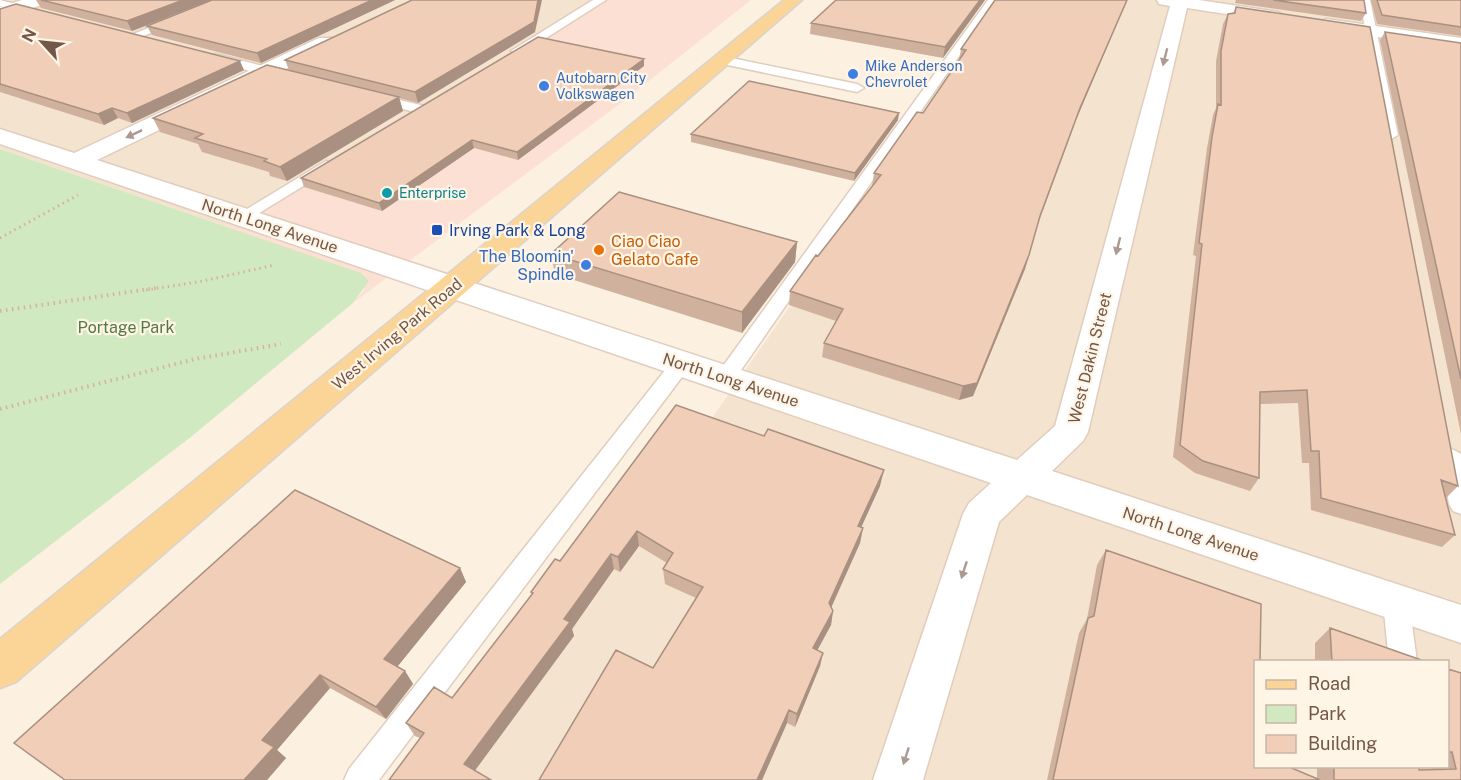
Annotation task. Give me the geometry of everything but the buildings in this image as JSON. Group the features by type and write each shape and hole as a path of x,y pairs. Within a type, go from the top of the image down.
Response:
{"main road":[{"name":"West Irving Park Road","path":"0,667 794,0"}],"street":[{"path":"1174,1 1461,44"},
{"name":"West Dakin Street","path":"898,780 982,514 1071,432 1174,1"},
{"path":"5,8 42,7"},
{"path":"76,161 340,36"},
{"name":"North Long Avenue","path":"0,136 1461,624"}],"lane":[{"path":"154,43 127,36 227,0"},
{"path":"501,61 601,0"},
{"path":"725,378 993,0"},
{"path":"1365,0 1395,157"},
{"path":"207,56 299,79"},
{"path":"722,60 856,88"},
{"path":"365,96 425,106 400,122"},
{"path":"242,217 339,158"},
{"path":"360,780 681,364"},
{"path":"1448,435 1461,504"},
{"path":"1396,602 1403,660"}],"path":[{"path":"0,238 79,195"},
{"path":"0,311 198,282 275,265"},
{"path":"0,409 195,359 281,344"}],"shaded area":[{"path":"0,0 605,0 230,228 0,149"},
{"path":"605,0 751,0 625,100 353,303 365,289 230,228"},
{"path":"1003,0 1461,0 1461,780 460,780"}],"green space":[{"name":"Portage Park","path":"0,149 361,273 369,281 353,303 192,436 0,584"}],"place":[{"name":"Mike Anderson Chevrolet","path":"853,74"},
{"name":"Autobarn City Volkswagen","path":"544,86"},
{"name":"Enterprise","path":"387,193"},
{"name":"Irving Park & Long","path":"437,230"},
{"name":"Ciao Ciao Gelato Cafe","path":"599,250"},
{"name":"The Bloomin' Spindle","path":"586,265"}]}
